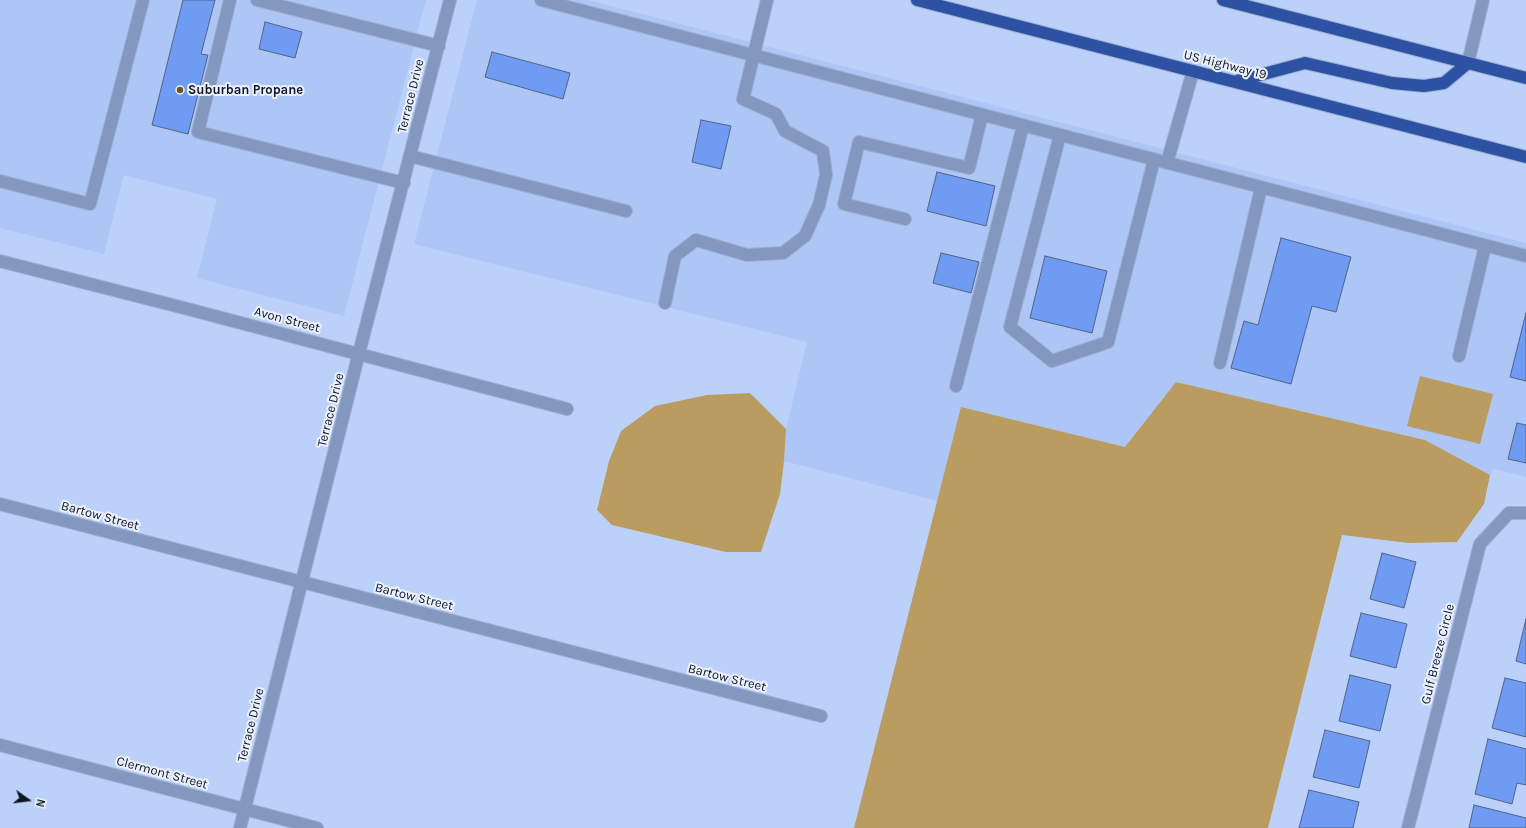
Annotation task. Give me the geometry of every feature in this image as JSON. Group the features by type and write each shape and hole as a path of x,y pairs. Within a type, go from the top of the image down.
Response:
{"highway":[{"name":"US Highway 19","path":"917,0 1526,157"},
{"path":"1223,0 1526,78"},
{"path":"1236,82 1305,62 1392,83 1424,86 1444,83 1468,63"}],"street":[{"path":"0,181 90,204 143,0"},
{"path":"230,0 198,132 404,183"},
{"path":"257,0 439,46"},
{"name":"Terrace Drive","path":"240,828 450,0"},
{"path":"541,0 1526,256"},
{"path":"664,303 675,256 696,240 746,255 783,253 805,236 819,205 826,175 823,151 785,131 776,114 743,99 767,0"},
{"path":"1468,63 1483,0"},
{"path":"1167,163 1193,71"},
{"path":"906,219 844,204 859,142 968,168 982,115"},
{"path":"956,386 1023,126"},
{"path":"1060,135 1010,327 1052,361 1108,342 1154,160"},
{"path":"410,156 626,210"},
{"path":"1220,363 1261,188"},
{"path":"1458,356 1486,246"},
{"name":"Avon Street","path":"0,261 567,409"},
{"name":"Bartow Street","path":"0,504 821,716"},
{"name":"Gulf Breeze Circle","path":"1408,828 1480,544 1509,513 1526,512"},
{"name":"Clermont Street","path":"0,745 318,828"}],"shaded area":[{"path":"0,0 426,0 344,316 197,278 217,199 124,175 104,254 0,228"},
{"path":"477,0 588,0 1526,243 1526,477 1493,469 1490,475 1425,440 1176,382 1125,447 961,408 938,501 784,461 786,429 807,342 414,244"},
{"path":"1420,376 1493,394 1480,444 1407,426"},
{"path":"1176,382 1425,440 1490,475 1484,504 1457,542 1409,543 1342,535 1268,828 854,828 961,407 1125,447"},
{"path":"750,393 786,429 780,494 761,552 726,552 612,525 597,510 609,461 621,431 655,406 707,395"}],"building":[{"name":"Suburban Propane","path":"183,0 215,0 201,54 208,55 188,134 152,125"},
{"path":"265,22 302,32 295,58 259,49"},
{"path":"492,52 570,73 563,99 485,77"},
{"path":"701,120 731,126 721,169 692,162"},
{"path":"937,172 995,186 986,226 927,211"},
{"path":"1281,238 1351,257 1336,312 1312,306 1291,384 1231,368 1244,321 1258,325"},
{"path":"941,253 979,262 971,293 933,283"},
{"path":"1045,256 1107,271 1092,333 1030,318"},
{"path":"1526,313 1526,381 1510,377"},
{"path":"1517,423 1526,425 1526,463 1508,459"},
{"path":"1382,553 1416,562 1404,608 1370,599"},
{"path":"1361,613 1407,624 1396,668 1350,656"},
{"path":"1526,619 1526,664 1516,661"},
{"path":"1350,675 1391,685 1380,731 1339,721"},
{"path":"1505,678 1526,683 1526,737 1492,728"},
{"path":"1325,730 1370,741 1359,788 1313,777"},
{"path":"1488,739 1526,749 1526,785 1517,783 1512,804 1475,794"},
{"path":"1309,790 1359,802 1353,828 1299,828"},
{"path":"1474,805 1526,818 1526,828 1469,828"}],"place":[{"name":"Suburban Propane","path":"180,90"}]}
